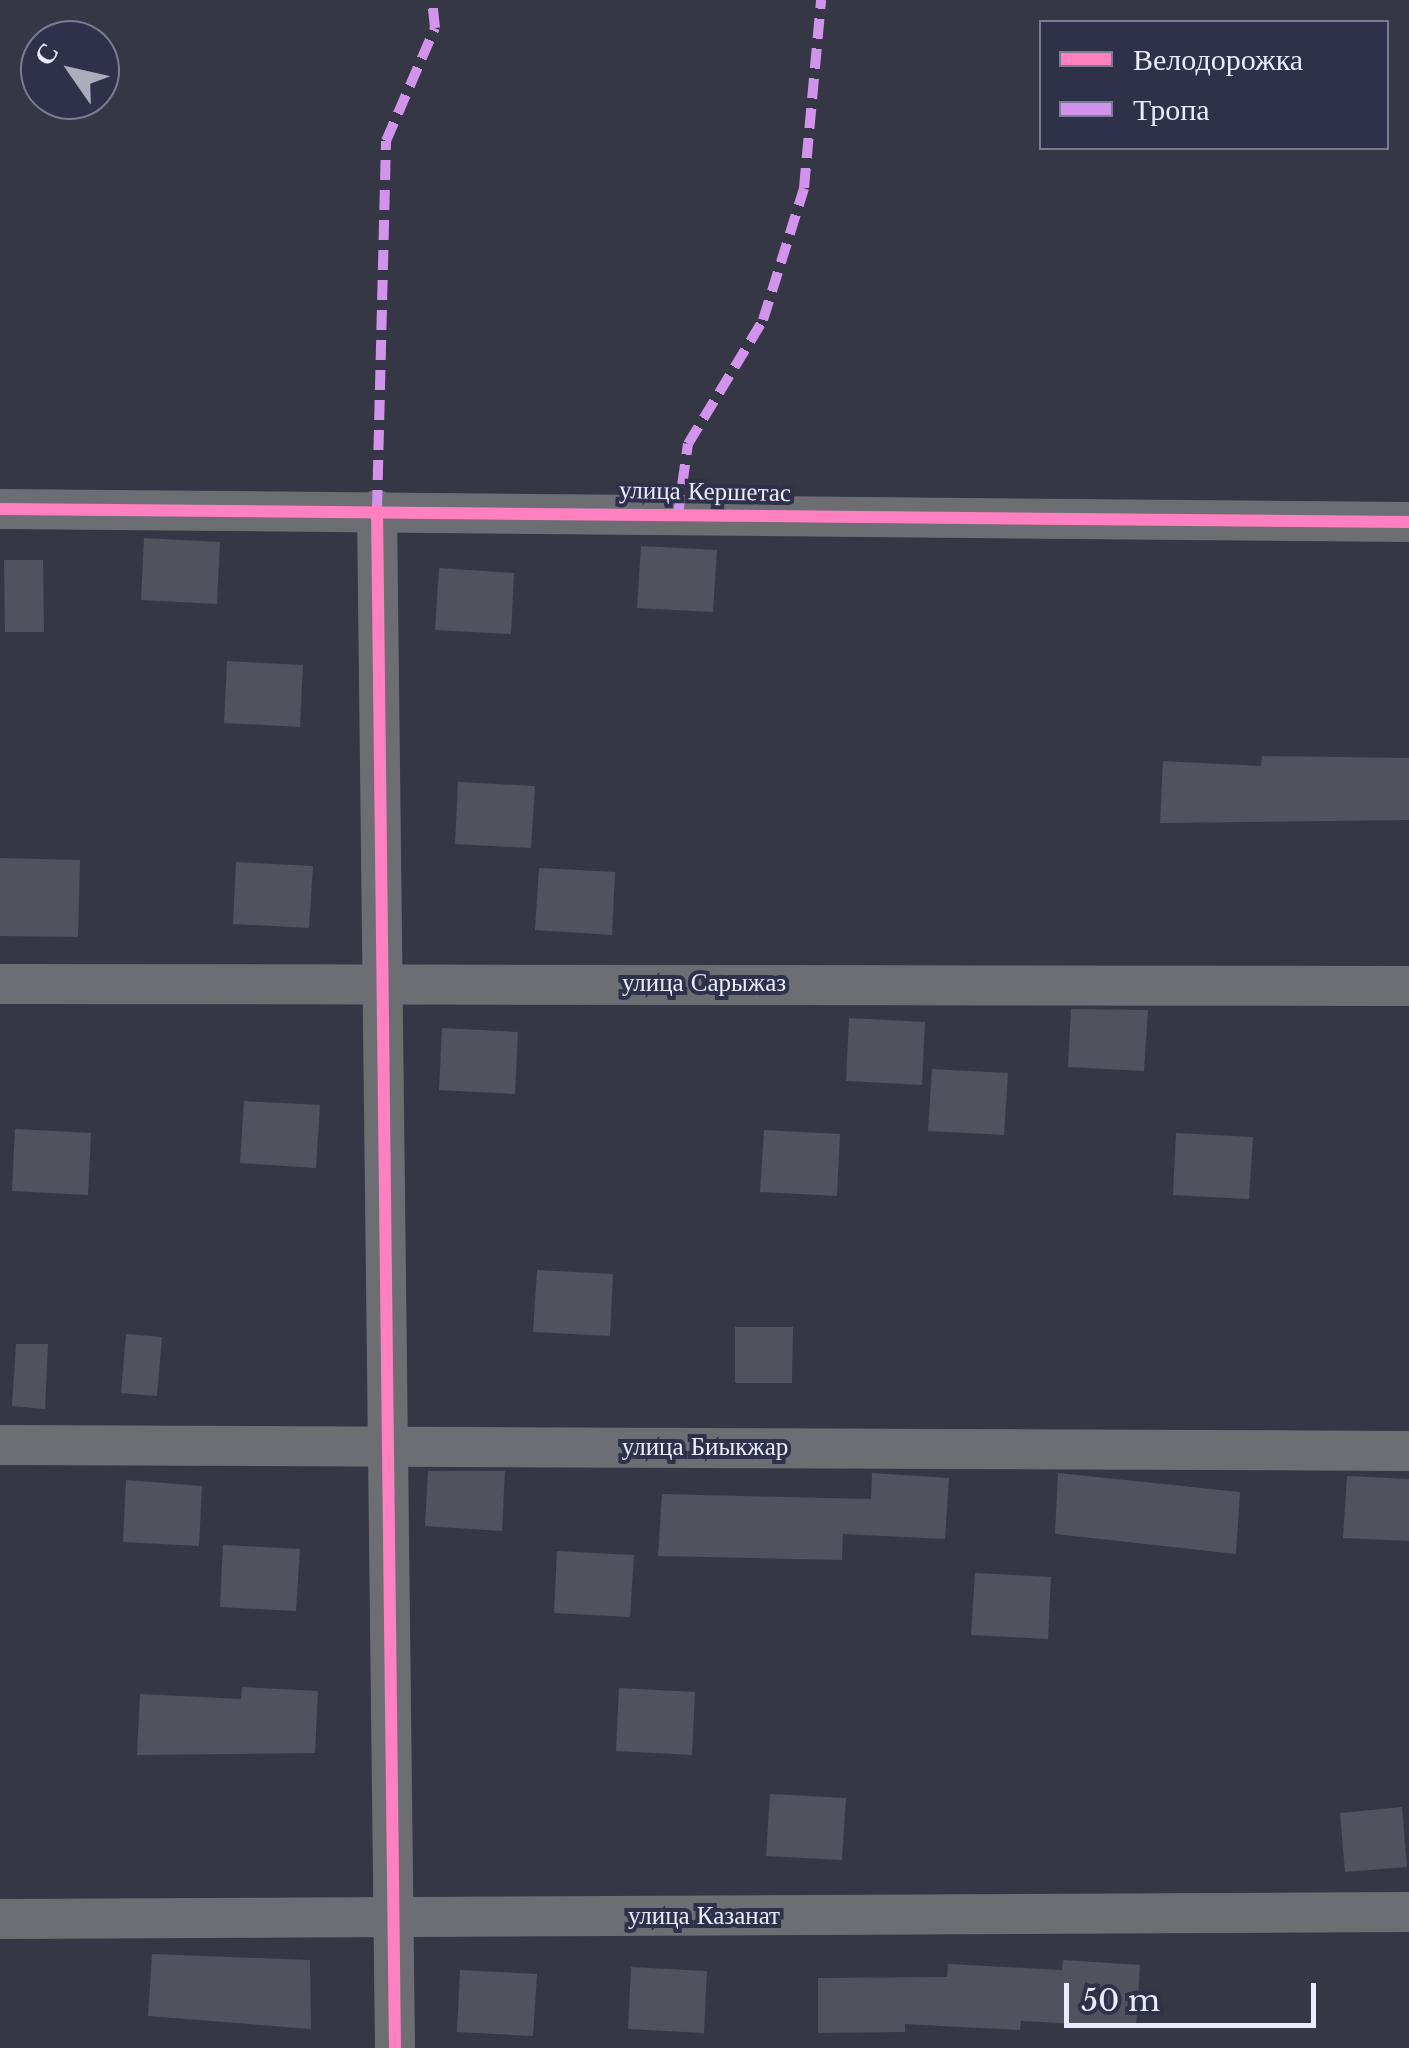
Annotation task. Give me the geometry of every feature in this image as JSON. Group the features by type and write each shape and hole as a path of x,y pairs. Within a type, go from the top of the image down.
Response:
{"street":[{"name":"улица Кершетас","path":"0,509 1409,522"},
{"path":"377,510 378,982 390,1445 397,1917 395,2048"},
{"name":"улица Сарыжаз","path":"0,984 1409,986"},
{"name":"улица Биыкжар","path":"0,1445 1409,1450"},
{"name":"улица Казанат","path":"0,1919 1409,1912"}],"building":[{"path":"144,538 220,542 217,604 141,600"},
{"path":"641,546 717,550 713,612 637,608"},
{"path":"4,560 43,560 44,632 5,632"},
{"path":"439,568 514,573 511,634 435,630"},
{"path":"227,661 303,665 300,727 224,723"},
{"path":"1262,756 1409,758 1409,820 1160,823 1163,761 1261,766"},
{"path":"458,782 535,786 531,848 455,844"},
{"path":"0,858 80,860 78,937 0,936"},
{"path":"236,862 313,866 309,928 233,924"},
{"path":"539,868 615,872 612,935 535,930"},
{"path":"1071,1009 1148,1010 1144,1071 1068,1067"},
{"path":"849,1018 925,1022 922,1085 846,1081"},
{"path":"442,1028 518,1032 515,1094 439,1090"},
{"path":"932,1069 1008,1073 1004,1135 928,1131"},
{"path":"244,1101 320,1105 316,1168 240,1163"},
{"path":"15,1129 91,1133 88,1195 12,1191"},
{"path":"764,1130 840,1134 837,1196 760,1192"},
{"path":"1176,1133 1253,1137 1249,1199 1173,1195"},
{"path":"537,1270 613,1274 610,1336 533,1332"},
{"path":"735,1327 793,1327 792,1383 735,1383"},
{"path":"126,1334 162,1337 157,1396 121,1393"},
{"path":"16,1344 48,1344 45,1409 12,1406"},
{"path":"428,1471 505,1471 502,1531 425,1526"},
{"path":"872,1473 949,1478 945,1539 843,1534 842,1560 658,1556 662,1494 871,1499"},
{"path":"1058,1473 1240,1492 1236,1554 1055,1534"},
{"path":"1347,1476 1409,1479 1409,1541 1343,1538"},
{"path":"126,1480 202,1486 199,1546 123,1542"},
{"path":"223,1545 300,1549 296,1611 220,1607"},
{"path":"557,1551 634,1555 630,1617 554,1613"},
{"path":"975,1573 1051,1577 1048,1639 971,1635"},
{"path":"242,1687 318,1691 315,1753 137,1755 140,1694 241,1699"},
{"path":"619,1688 695,1692 692,1755 616,1751"},
{"path":"770,1794 846,1798 842,1860 766,1856"},
{"path":"1402,1807 1407,1867 1345,1872 1340,1813"},
{"path":"152,1954 310,1960 311,2029 148,2016"},
{"path":"1063,1960 1140,1965 1136,2027 1021,2021 1020,2030 905,2024 905,2032 818,2033 818,1978 947,1977 948,1964 1062,1970"},
{"path":"631,1967 707,1971 704,2033 628,2029"},
{"path":"460,1970 537,1974 533,2036 457,2032"}],"marked path":[{"path":"377,510 386,141 435,28 432,0"},
{"path":"678,514 688,444 763,320 804,188 821,0"}],"cycle path":[{"path":"0,509 1409,522"},
{"path":"377,510 395,2048"}]}
